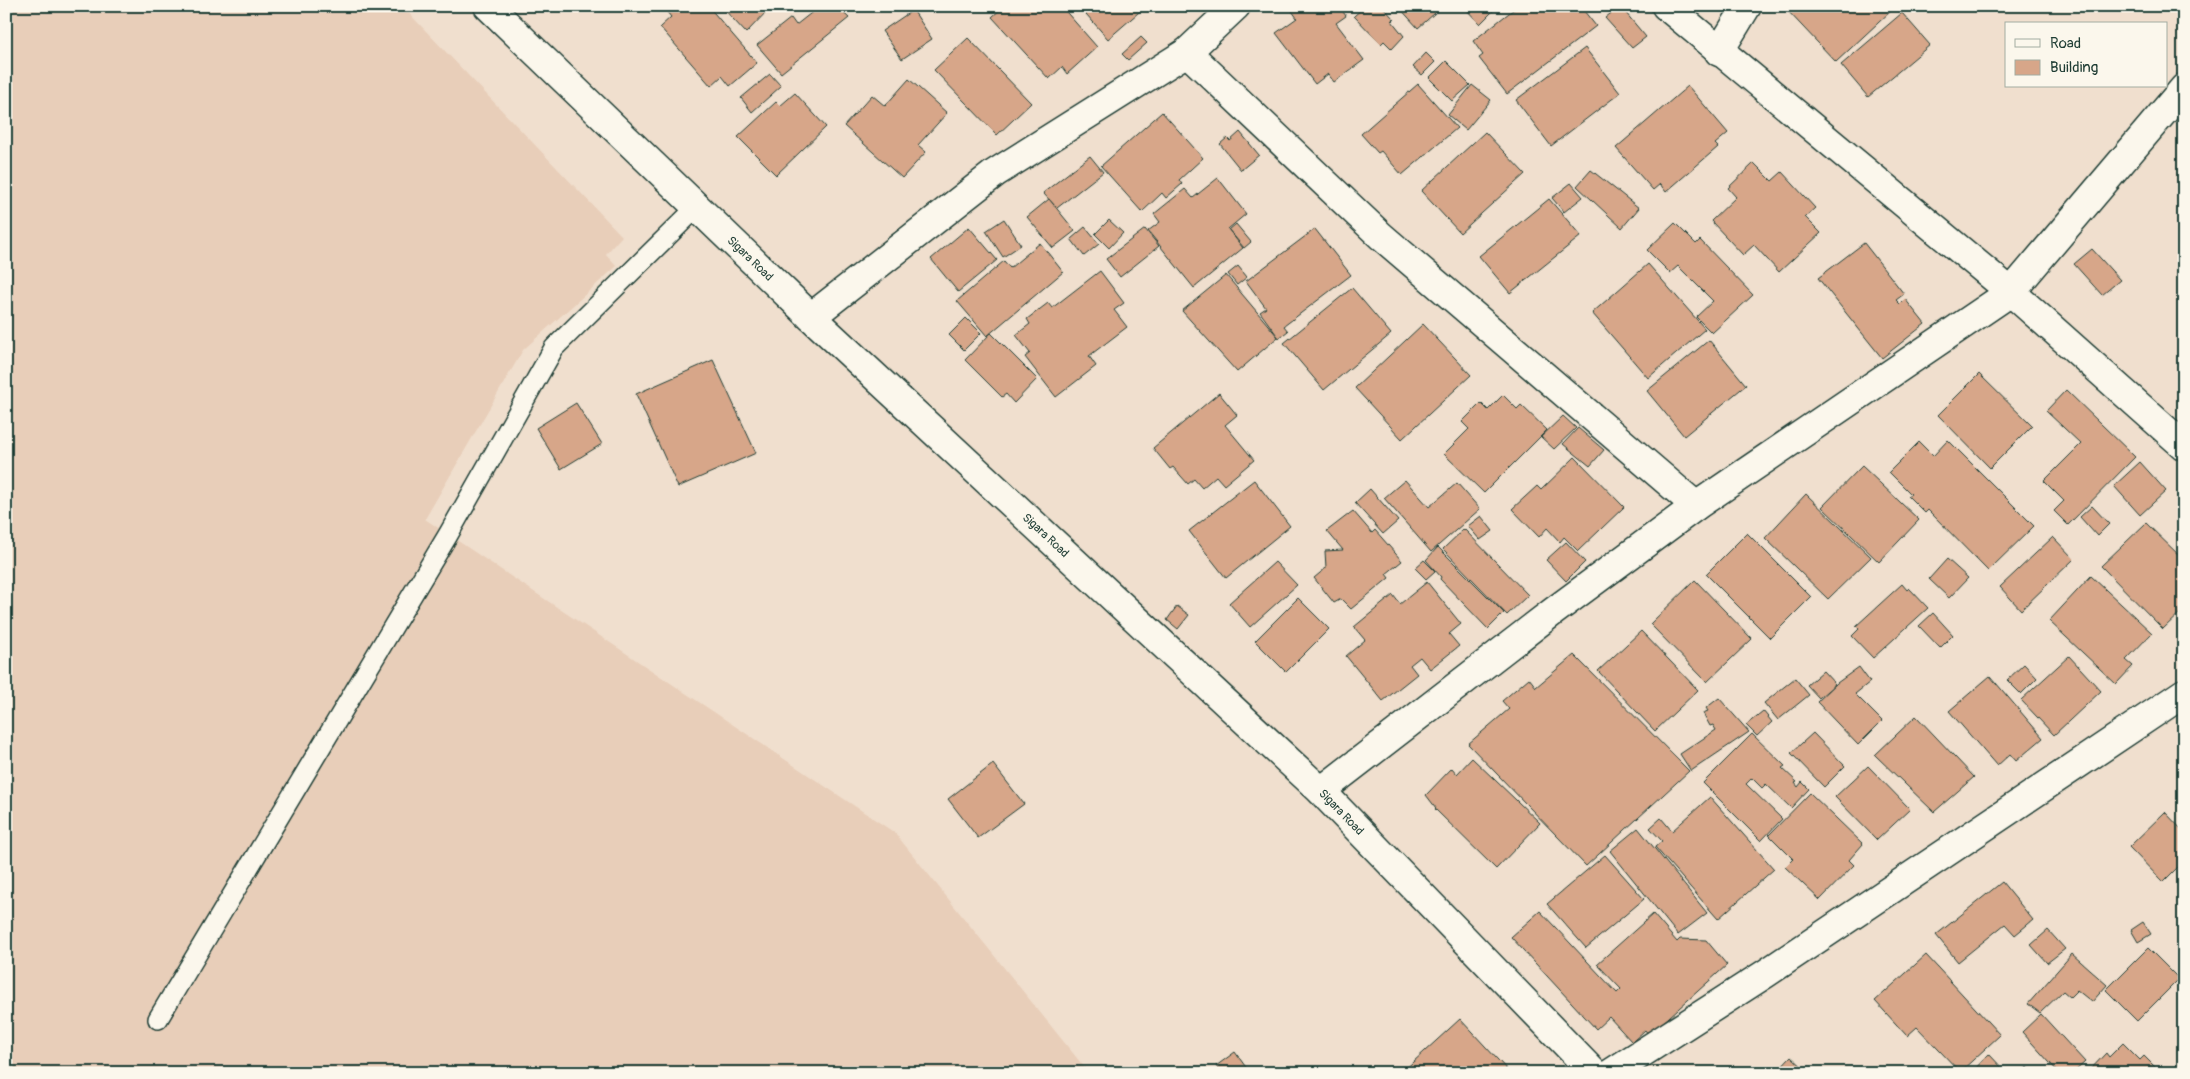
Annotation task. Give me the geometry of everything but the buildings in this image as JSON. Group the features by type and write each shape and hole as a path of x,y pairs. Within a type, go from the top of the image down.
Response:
{"street":[{"name":"Sigara Road","path":"488,6 811,317 1321,791 1594,1073"},
{"path":"811,317 995,173 1188,52 1236,6"},
{"path":"1666,6 1719,52 2011,292 2184,446"},
{"path":"1719,52 1746,6"},
{"path":"1188,52 1380,236 1696,506"},
{"path":"1321,791 1554,611 1696,506 2011,292 2184,88"},
{"path":"1611,1073 1765,974 2184,692"}],"lane":[{"path":"158,1019 448,534 554,348 697,206"}],"shaded area":[{"path":"6,6 402,6 622,236 606,254 617,266 523,350 425,519 895,833 1089,1073 6,1073"}]}
